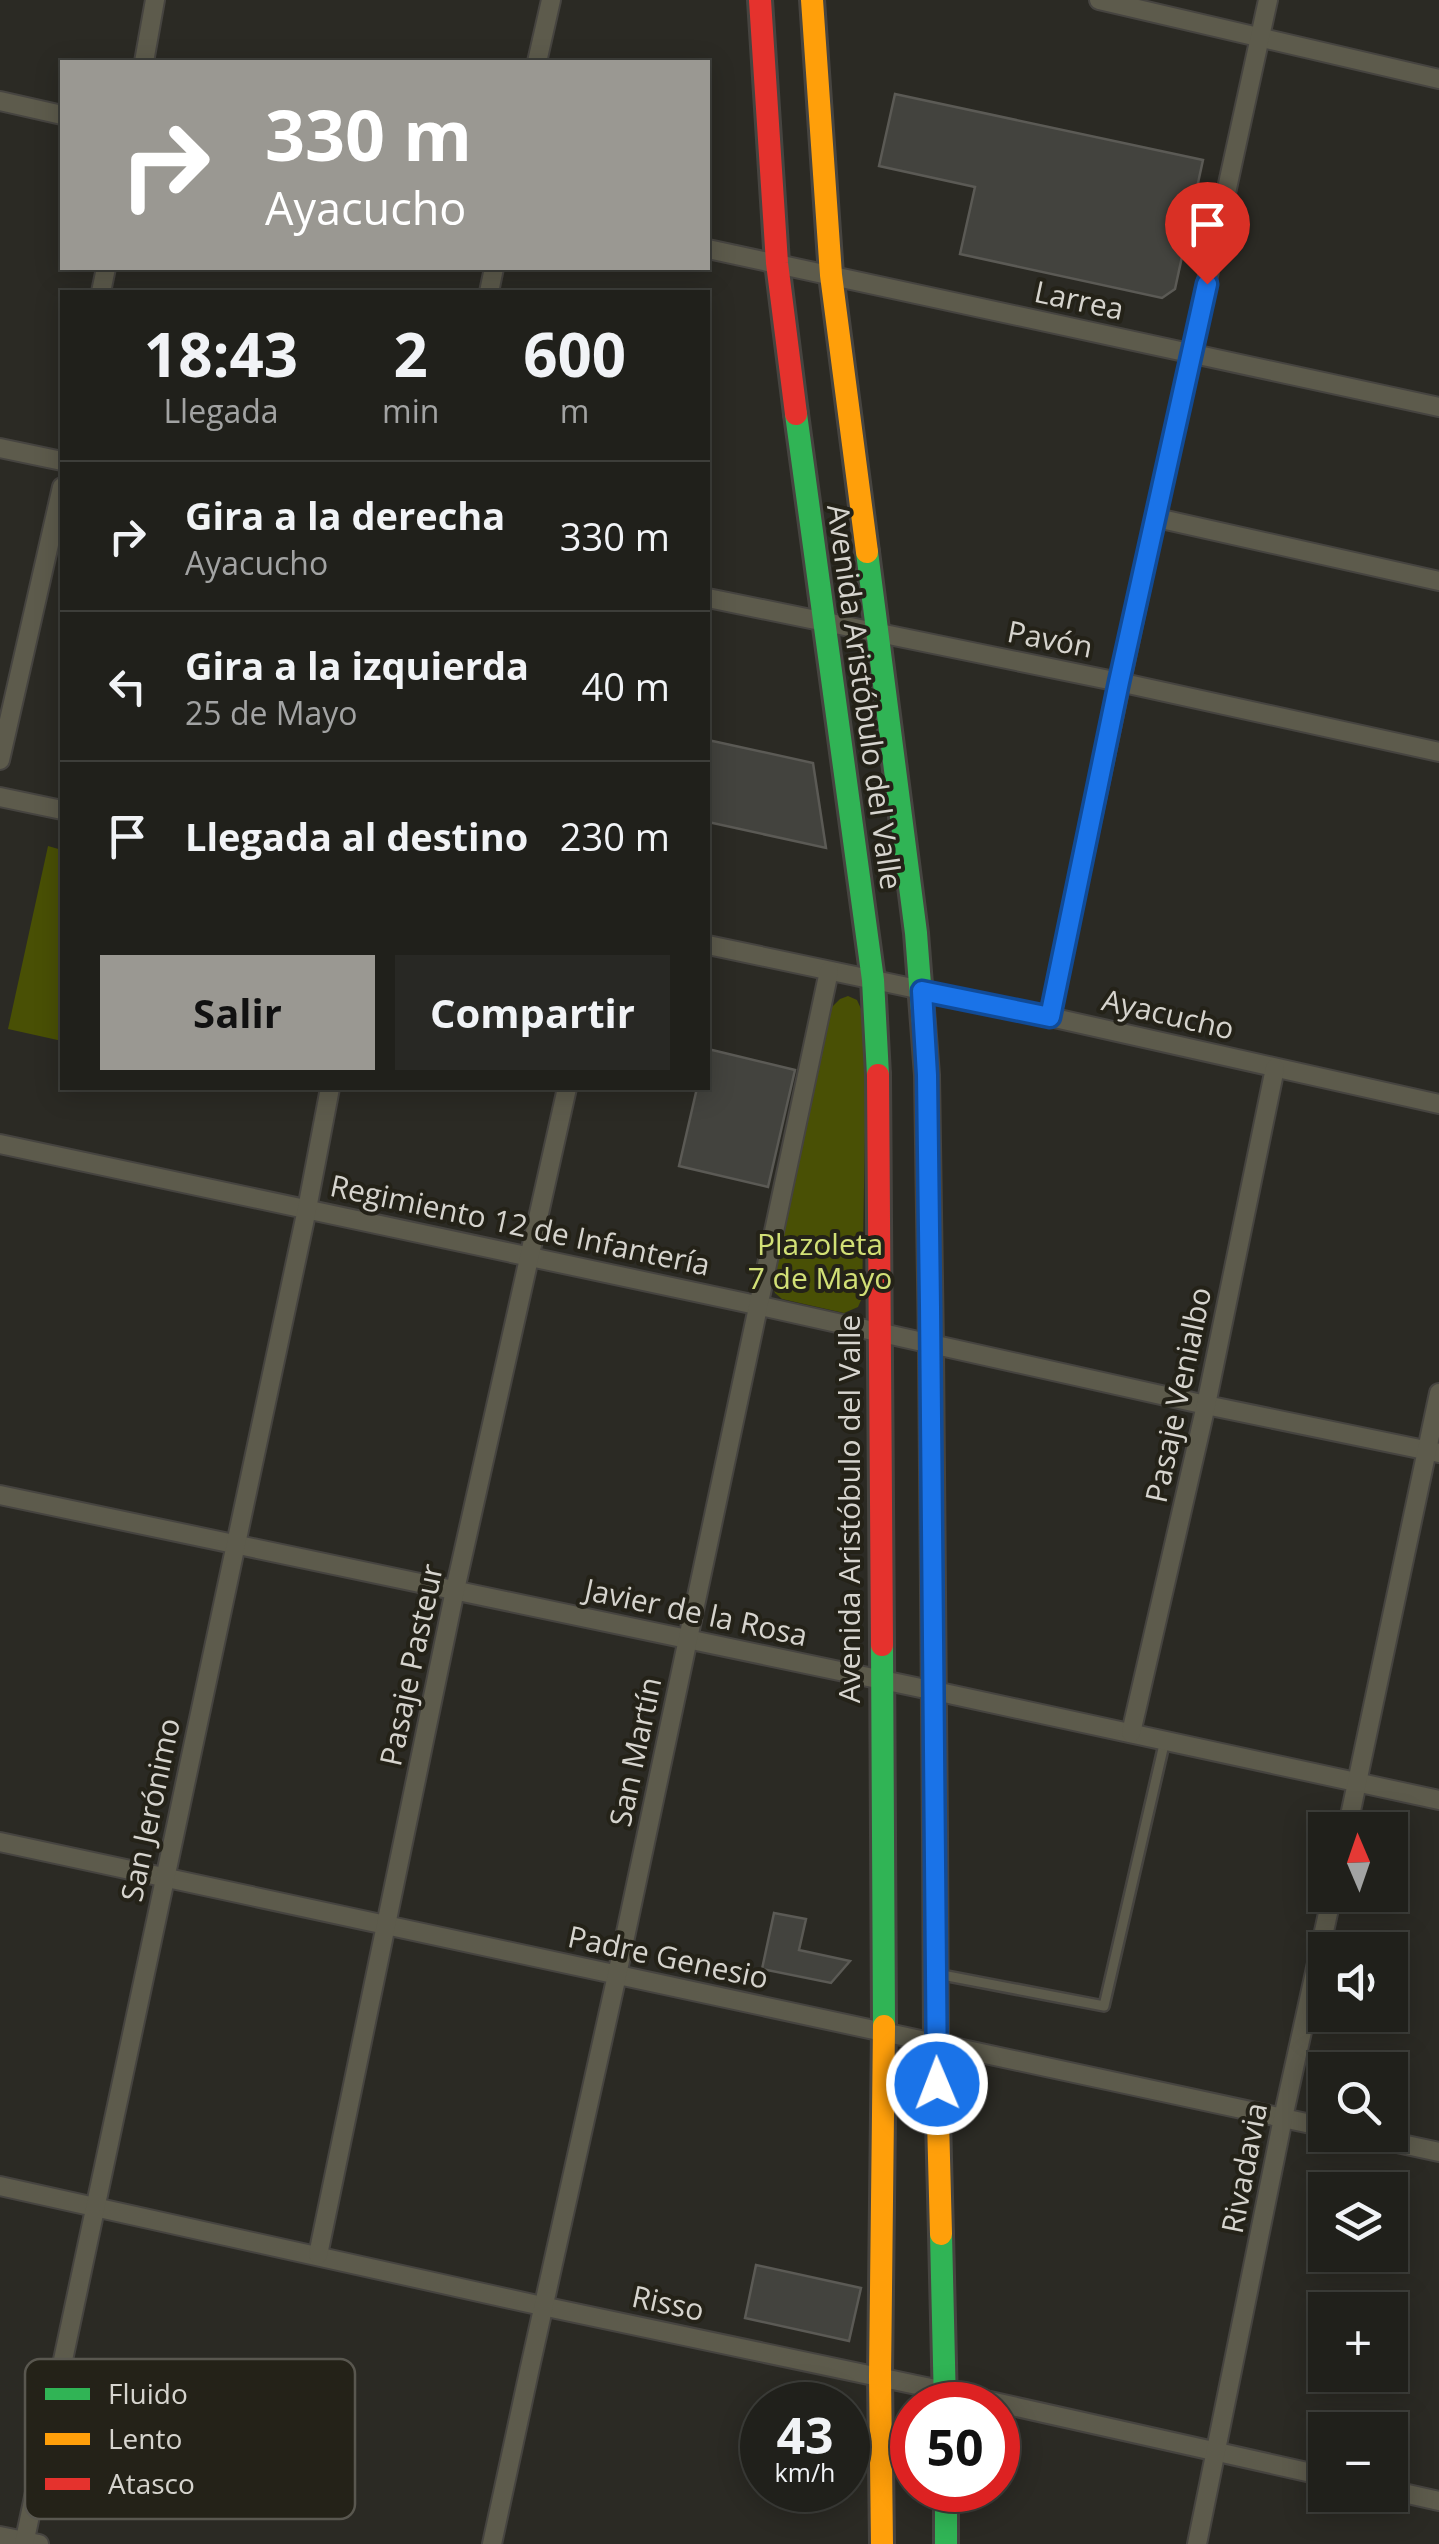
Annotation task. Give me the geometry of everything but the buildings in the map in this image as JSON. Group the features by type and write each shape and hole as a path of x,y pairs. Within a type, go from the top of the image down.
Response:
{"main road":[{"name":"Avenida Aristóbulo del Valle","path":"760,0 777,263 872,980 878,1075 884,2032 882,2544"},
{"name":"Avenida Aristóbulo del Valle","path":"812,0 831,275 922,991 927,1075 936,2044 946,2382"},
{"path":"946,2512 946,2544"}],"street":[{"path":"144,60 155,0"},
{"path":"538,60 551,0"},
{"path":"1099,0 1439,79"},
{"path":"1050,1017 1268,0"},
{"path":"0,101 60,115"},
{"name":"Larrea","path":"710,248 1439,407"},
{"path":"0,448 60,462"},
{"path":"0,760 60,495"},
{"path":"1156,518 1439,581"},
{"name":"Pavón","path":"710,598 1439,752"},
{"path":"0,797 60,810"},
{"name":"Ayacucho","path":"710,944 1439,1104"},
{"name":"San Martín","path":"492,2544 617,1975 828,971"},
{"name":"Pasaje Venialbo","path":"1131,1732 1206,1405 1276,1068"},
{"name":"San Jerónimo","path":"66,2359 330,1090"},
{"name":"Pasaje Pasteur","path":"318,2255 455,1590 567,1090"},
{"name":"Regimiento 12 de Infantería","path":"0,1144 1433,1452"},
{"path":"1351,1812 1433,1452 1439,1394"},
{"name":"Javier de la Rosa","path":"0,1495 1439,1800"},
{"name":"Padre Genesio","path":"0,1842 1308,2123"},
{"name":"Rivadavia","path":"1198,2544 1282,2118 1328,1912"},
{"path":"1408,2145 1439,2152"},
{"name":"Risso","path":"0,2186 896,2382"},
{"name":"Risso","path":"1020,2413 1308,2472"},
{"path":"1408,2494 1439,2501"},
{"path":"0,2536 29,2543"}],"lane":[{"path":"936,1974 1104,2006 1165,1740"}],"green space":[{"path":"48,846 60,849 60,1041 8,1029"},
{"name":"Plazoleta 7 de Mayo","path":"848,996 857,1000 862,1011 866,1076 862,1298 858,1307 844,1313 782,1299 771,1282 832,1007"}],"traffic: fast":[{"path":"796,414 873,980 878,1075"},
{"path":"867,552 916,933 927,1075 931,1349"},
{"path":"882,1645 884,2026"},
{"path":"941,2234 944,2382"},
{"path":"946,2512 946,2544"}],"traffic: slow":[{"path":"812,0 831,275 867,552"},
{"path":"935,1836 941,2234"},
{"path":"882,2544 884,2026"}],"traffic: jam":[{"path":"760,0 777,263 796,414"},
{"path":"878,1075 882,1645"},
{"path":"931,1349 935,1836"}],"route":[{"path":"937,2084 927,1075 922,991 1050,1017 1207,284"}]}
